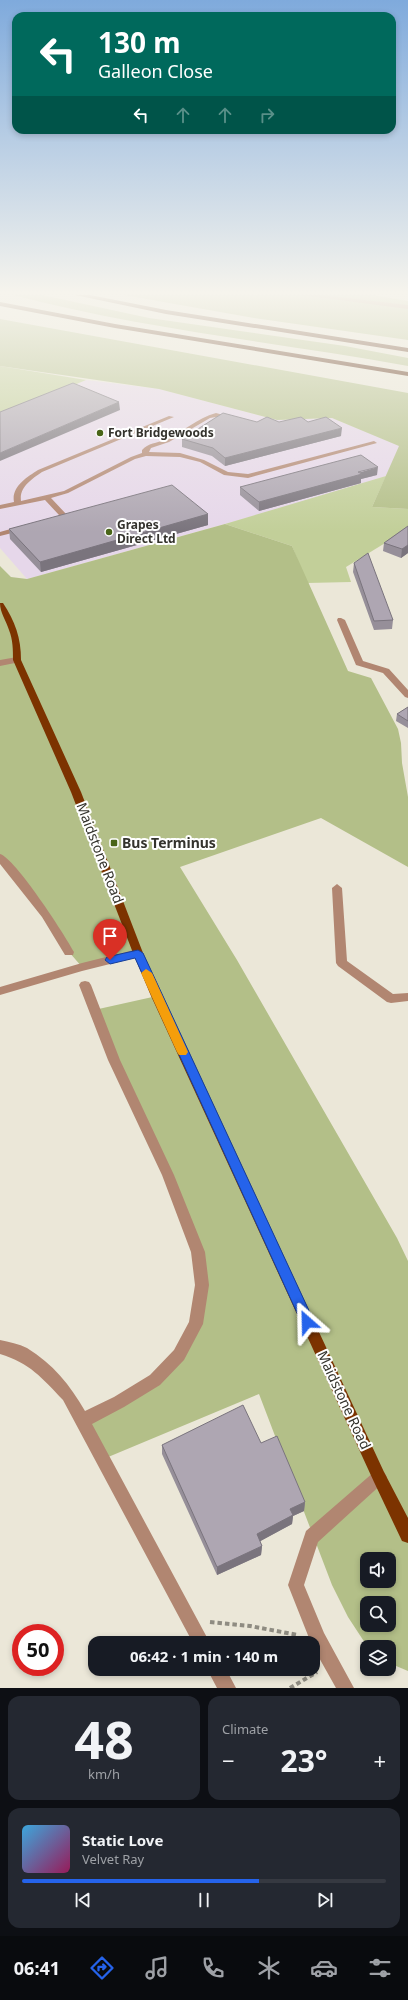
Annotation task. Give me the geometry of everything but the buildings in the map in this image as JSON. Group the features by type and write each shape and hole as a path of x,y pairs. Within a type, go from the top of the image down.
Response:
{"main road":[{"name":"Maidstone Road","path":"0,605 10,619 17,641 17,660 76,792 138,953 379,1477 408,1535"}],"street":[{"path":"146,454 145,451 147,448 164,442 208,417 216,415 236,419"},
{"path":"18,504 16,496 19,489 31,477 40,471 171,417"},
{"path":"0,507 47,498 84,484 133,458 146,454 183,455 204,462 226,474 248,476 374,443"},
{"path":"44,524 61,519 63,515 47,498"},
{"path":"0,534 30,526"},
{"path":"341,620 359,662 386,672 408,695"},
{"path":"0,663 17,660"},
{"path":"0,857 30,892 60,935 69,952"},
{"path":"337,888 342,963 391,999 408,997"},
{"path":"0,992 82,967 138,953"},
{"path":"82,1420 119,1402 155,1380 179,1355 196,1324 202,1285 198,1252 168,1175 114,1060 85,985"},
{"path":"0,1346 21,1353 46,1371 68,1395 198,1636"},
{"path":"316,1636 296,1585 312,1537 379,1477"},
{"path":"320,1644 345,1688"},
{"path":"220,1676 227,1688"}],"path":[{"path":"189,1620 250,1626 299,1636"},
{"path":"290,1688 330,1664"}],"shaded area":[{"path":"86,380 159,389 277,420 332,418 400,446 386,476 332,494 27,579 0,548 0,416"}],"green space":[{"path":"0,374 48,374 86,380 0,416"},
{"path":"54,374 302,374 408,393 408,509 372,507 399,446 332,418 277,420 159,389"},
{"path":"386,476 372,507 408,509 408,529 346,567 351,582 307,583 292,546 225,524"},
{"path":"225,524 292,546 348,671 371,678 398,729 408,797 408,867 321,818 180,867 237,960 397,1238 408,1261 408,1671 396,1666 396,1640 363,1640 348,1617 332,1585 259,1394 101,1460 83,1420 155,1380 196,1324 198,1252 94,1010 157,996 138,954 82,967 69,952 0,857 0,566 11,577 27,579"}],"slow traffic":[{"path":"146,973 182,1052"}],"place":[{"name":"Fort Bridgewoods","path":"100,433"},
{"name":"Grapes Direct Ltd","path":"109,532"},
{"name":"Bus Terminus","path":"114,843"}],"route":[{"path":"110,960 138,953 307,1322"}]}
